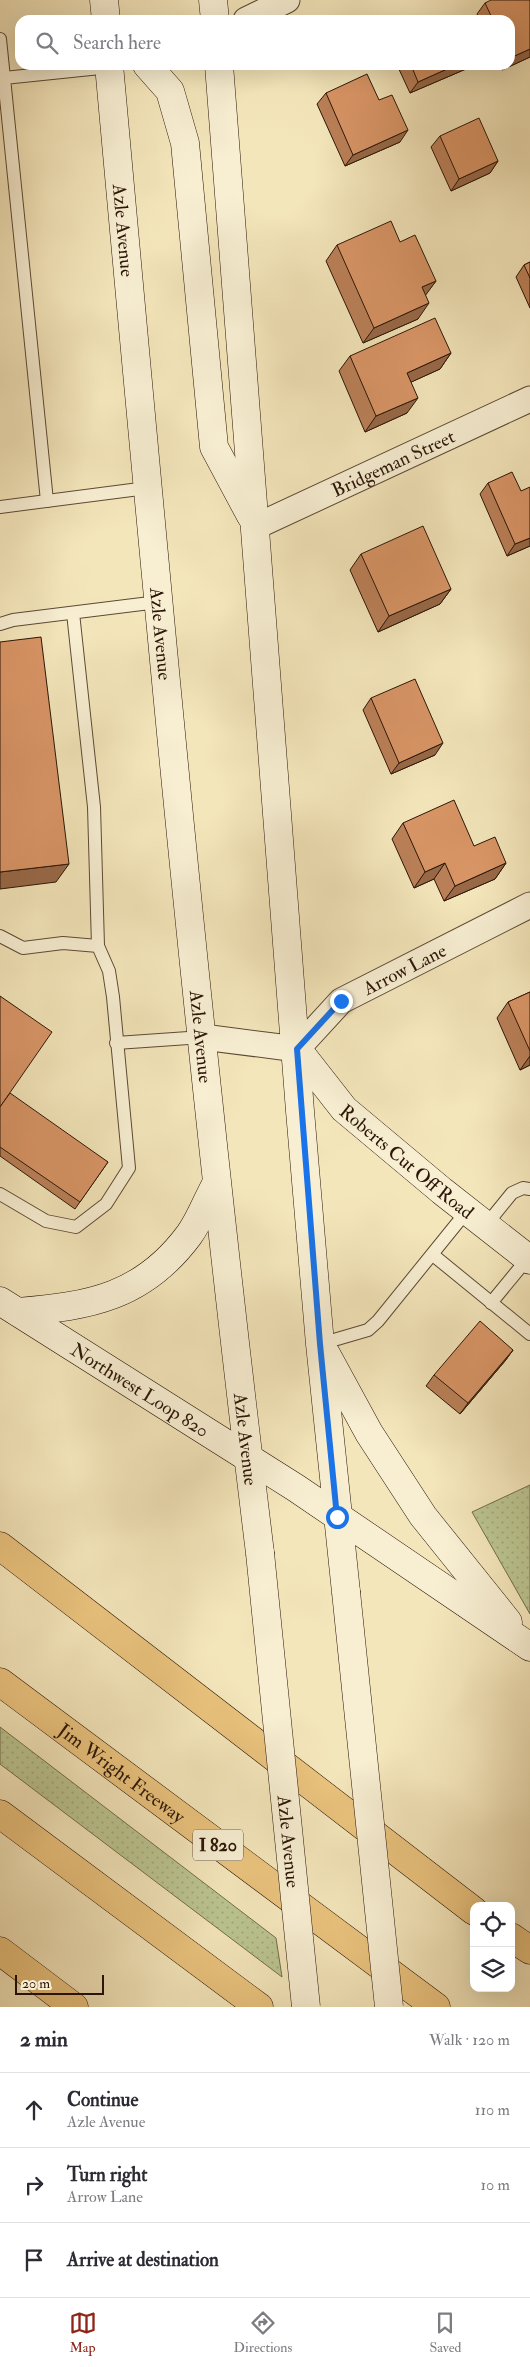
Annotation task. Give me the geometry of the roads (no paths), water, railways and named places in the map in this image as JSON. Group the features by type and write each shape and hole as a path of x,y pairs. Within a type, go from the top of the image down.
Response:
{"highway":[{"path":"0,1546 470,1908"},
{"name":"Jim Wright Freeway","path":"0,1682 436,2007"},
{"path":"0,1814 259,2007"},
{"path":"515,1940 530,1950"},
{"path":"0,1951 74,2007"}],"main road":[{"path":"104,0 106,15"},
{"path":"213,0 214,15"},
{"name":"Azle Avenue","path":"114,70 158,602 203,1038 216,1184 260,1553 306,2007"},
{"path":"151,70 170,91 185,143 214,446 257,526"},
{"path":"219,70 257,526 320,1344 389,2007"},
{"name":"Roberts Cut Off Road","path":"297,1049 344,1109 529,1259"},
{"path":"9,1307 65,1308 90,1304 139,1282 169,1258 190,1234 216,1184"},
{"name":"Northwest Loop 820","path":"9,1307 337,1517 529,1647"},
{"path":"320,1344 369,1433 423,1516 529,1647"}],"street":[{"path":"256,15 287,0"},
{"name":"Bridgeman Street","path":"257,526 530,399"},
{"name":"Arrow Lane","path":"297,1049 341,1001 530,905"},
{"path":"203,1038 297,1049"}],"lane":[{"path":"0,39 2,78 47,501"},
{"path":"2,78 77,70"},
{"path":"0,507 148,488"},
{"path":"0,624 14,620 158,602"},
{"path":"0,1194 46,1221 76,1227 106,1204 129,1168 113,996 109,972 98,946 94,807 73,613"},
{"path":"0,936 22,948 63,943 98,946"},
{"path":"116,1043 203,1038"},
{"path":"320,1344 368,1330 405,1291 433,1255 477,1218 512,1193 524,1188 530,1189"},
{"path":"433,1255 530,1334"},
{"path":"491,1303 529,1259"}]}
